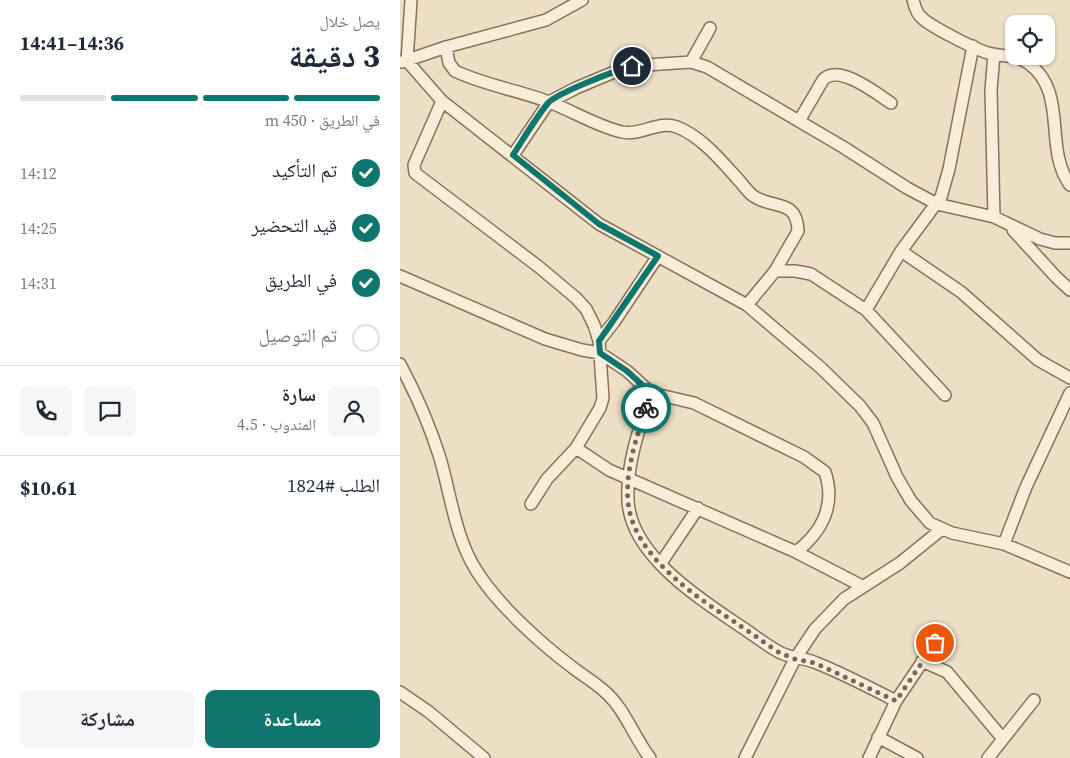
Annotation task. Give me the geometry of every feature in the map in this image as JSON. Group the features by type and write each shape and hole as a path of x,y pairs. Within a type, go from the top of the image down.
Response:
{"street":[{"path":"411,0 404,42 403,62 442,101 599,224 747,305 821,368 860,406 874,423 897,477 912,502 930,523 952,533 1004,544 1070,572"},
{"path":"403,62 446,47 546,20 582,0"},
{"path":"913,0 918,15 922,19 973,46 994,54 1011,55 1028,63 1043,78 1050,94 1059,163 1070,185"},
{"path":"691,62 710,28"},
{"path":"866,310 901,251 937,204 944,189 973,46"},
{"path":"446,47 449,63 455,71 549,102 598,124 623,132 640,132 656,126 669,125 680,128 699,140 751,194 763,202 789,208 794,215 798,231 775,271 747,305"},
{"path":"994,54 991,90 994,217"},
{"path":"513,155 549,102 619,70 632,66 691,62 707,67 799,120 907,188 937,204 994,217 1055,243 1068,243"},
{"path":"799,120 823,80 827,75 832,74 850,78 891,102"},
{"path":"442,101 414,165 415,173 539,267 576,298 586,309 599,341 603,398 600,408 576,448 554,471 531,504"},
{"path":"1009,225 1070,290"},
{"path":"901,251 961,292 1038,360 1070,378"},
{"path":"599,341 658,256"},
{"path":"775,271 795,270 811,274 866,310 945,395"},
{"path":"400,276 544,338 582,350 600,353 627,371 651,393 694,403 804,457 825,472 829,494 822,522 816,534 796,552"},
{"path":"400,364 412,387 434,441 461,538 476,571 529,630 570,666 603,690 622,712 644,755"},
{"path":"651,393 629,477 628,501 636,531 661,563 695,595 770,647 795,659 815,663 896,701"},
{"path":"1004,544 1026,487 1070,393"},
{"path":"576,448 609,470 629,477 796,552 862,586"},
{"path":"661,563 698,508"},
{"path":"745,758 795,659 826,616 862,586 900,562 942,529"},
{"path":"869,758 896,701 935,643"},
{"path":"922,660 947,672 1003,739"},
{"path":"401,694 429,712 484,758"},
{"path":"988,758 1034,700"},
{"path":"878,737 917,758"}],"way so far":[{"path":"646,408 629,477 628,501 630,512 636,531 650,551 676,579 695,595 780,653 795,659 815,663 896,701 935,643"}],"route":[{"path":"632,66 576,88 549,102 513,155 599,224 623,239 658,256 599,341 600,353 627,371 651,393 646,408"}]}
